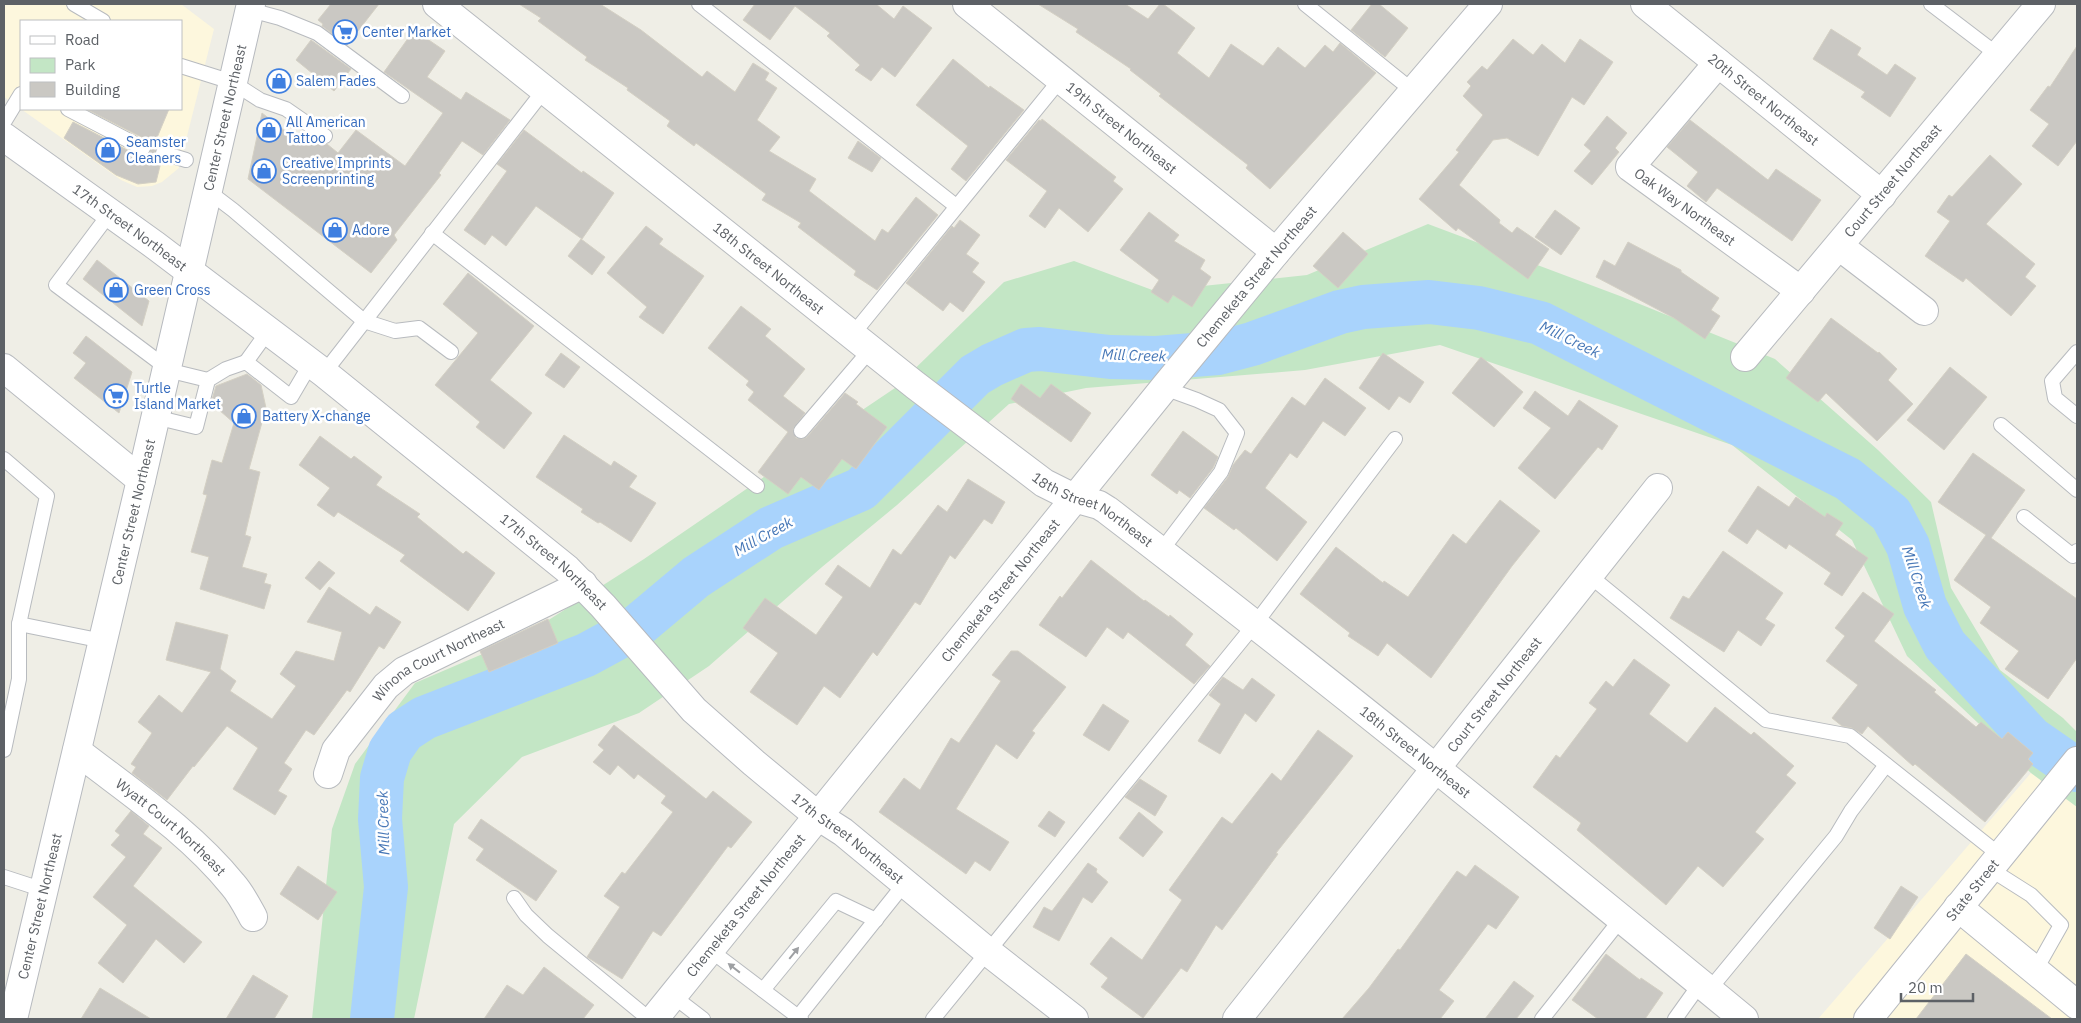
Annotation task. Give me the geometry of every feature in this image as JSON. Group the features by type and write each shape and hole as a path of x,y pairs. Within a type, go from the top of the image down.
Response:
{"street":[{"name":"18th Street Northeast","path":"437,4 915,385 1044,483 1074,498 1100,505 1161,551 1438,768 1744,1019"},
{"name":"Chemeketa Street Northeast","path":"654,1019 1166,385 1276,252 1488,4"},
{"name":"20th Street Northeast","path":"1644,4 1882,195"},
{"name":"Court Street Northeast","path":"1745,357 2041,4"},
{"name":"19th Street Northeast","path":"972,5 1060,80 1276,252"},
{"name":"Center Street Northeast","path":"13,1019 190,271 250,7"},
{"name":"Oak Way Northeast","path":"1718,63 1630,167 1801,290"},
{"name":"17th Street Northeast","path":"4,137 269,330 520,530 583,584 694,710 754,763 818,816 843,832 987,951 1074,1019"},
{"path":"1839,246 1924,311"},
{"path":"4,368 141,480"},
{"name":"Court Street Northeast","path":"1237,1019 1438,768 1658,488"},
{"name":"Winona Court Northeast","path":"328,774 336,750 386,686 404,671 583,584"},
{"name":"Wyatt Court Northeast","path":"77,751 180,830 205,853 234,886 253,917"},
{"name":"State Street","path":"1868,1019 2077,761"},
{"path":"1958,908 2077,1005"}],"lane":[{"path":"74,4 101,20"},
{"path":"699,4 956,206"},
{"path":"1305,4 1413,91"},
{"path":"1931,4 1998,55"},
{"path":"250,7 317,33 402,96"},
{"path":"182,66 232,82 260,100 286,109 325,136"},
{"path":"801,431 956,206 1060,80"},
{"path":"246,362 291,397 364,321 544,89"},
{"path":"4,122 20,96"},
{"path":"70,110 143,148"},
{"path":"163,153 186,160"},
{"path":"208,191 364,321 394,331 419,328 451,352"},
{"path":"110,213 56,285 167,368 208,380"},
{"path":"432,233 757,486"},
{"path":"155,417 196,427 208,380 226,369 246,362 269,330"},
{"path":"2077,352 2052,381 2056,398 2077,416"},
{"path":"1161,551 1221,472 1238,433 1218,410 1166,385"},
{"path":"2001,425 2077,490"},
{"path":"933,1019 1255,624 1395,438"},
{"path":"4,459 47,496 20,624 19,679 4,750"},
{"path":"2024,517 2073,556 2077,551"},
{"path":"1590,576 1766,720 1850,736 1886,765 1995,862 2061,924 2035,971"},
{"path":"20,624 103,640"},
{"path":"1675,1019 1836,836 1851,811 1886,765"},
{"path":"4,877 44,890"},
{"path":"710,950 799,1018 905,883"},
{"path":"514,898 526,915 548,936 649,1019"},
{"path":"763,990 836,901 876,920"},
{"path":"1542,1019 1621,919"},
{"path":"674,996 703,1019"}],"shaded area":[{"path":"4,4 181,4 214,29 179,168 162,182 152,186 137,187 121,180 22,110 182,110 182,20 20,20 20,108 4,97"},
{"path":"2031,773 2077,807 2077,1019 1818,1019"}],"green space":[{"path":"1428,224 1620,296 1775,359 1878,450 1931,502 1951,588 2000,670 2063,718 2077,732 2077,807 2031,773 1907,656 1852,540 1732,445 1440,345 1305,370 1086,388 1009,404 897,505 822,567 709,666 639,713 522,757 454,824 414,1019 312,1019 332,829 355,764 415,683 522,637 644,559 895,388 1004,282 1074,261 1155,291 1307,275"}],"building":[{"name":"Center Market","path":"331,4 379,4 347,45 322,26 323,24 318,20"},
{"path":"519,4 600,4 641,30 702,77 707,71 735,92 753,63 769,73 765,80 777,88 757,120 780,137 769,151 816,179 809,191 875,241 882,229 888,233 916,197 938,215 877,290 854,275 856,271 798,227 801,223 762,200 766,194 696,143 694,146 667,126 670,121 627,90 628,88 585,60 587,57 538,21 541,18"},
{"path":"755,4 876,4 894,19 903,6 932,28 895,77 882,67 871,81 855,70 860,65 827,36 830,33 795,6 770,40 743,20"},
{"path":"1038,4 1125,4 1148,19 1160,4 1163,4 1195,28 1177,53 1209,78 1231,44 1263,66 1278,47 1305,68 1325,45 1333,52 1340,43 1376,73 1270,189 1246,168 1248,165 1159,96 1161,94 1131,69 1076,32 1078,29"},
{"path":"1372,4 1379,4 1408,28 1385,57 1351,30"},
{"path":"1831,29 1861,48 1857,55 1887,75 1895,64 1916,78 1890,117 1861,97 1865,92 1813,59"},
{"path":"414,30 445,51 427,77 461,100 466,92 510,120 483,155 462,141 439,173 441,175 394,235 397,240 371,273 248,179 262,113 299,142 306,133 320,143 327,144 338,153 356,130 405,166 443,113 384,72"},
{"path":"1513,39 1533,55 1542,44 1565,63 1580,39 1613,62 1584,105 1572,97 1538,156 1507,138 1493,140 1459,185 1500,220 1499,223 1512,233 1517,227 1549,249 1528,279 1458,228 1456,231 1419,199 1459,152 1456,150 1483,115 1463,96 1471,86 1467,82 1482,66 1487,70"},
{"path":"311,40 351,69 334,91 296,60"},
{"path":"2077,46 2077,141 2058,166 2032,146 2049,124 2030,110 2048,86 2050,87"},
{"path":"953,59 989,88 990,86 1024,110 966,181 951,169 968,146 916,105"},
{"name":"Seamster Cleaners","path":"88,110 169,110 156,140 166,143 157,146 155,151 156,159 161,162 156,182 138,184 116,175 64,138 73,122 144,157 150,152 152,147 147,140"},
{"path":"1607,116 1627,133 1615,148 1619,152 1592,185 1574,171 1591,151 1584,145"},
{"path":"1042,119 1116,177 1113,181 1123,189 1088,232 1059,208 1045,228 1029,216 1047,191 1006,160 1039,120 1041,121"},
{"path":"1690,120 1768,180 1776,169 1821,200 1792,241 1717,188 1706,202 1687,186 1698,172 1667,147"},
{"path":"524,130 582,173 583,171 614,193 582,239 536,206 506,246 492,235 485,245 464,230 507,171 497,164"},
{"path":"858,141 881,158 872,172 848,158"},
{"path":"1990,155 2022,184 1986,224 2035,264 2025,277 2036,286 2011,316 1966,278 1963,282 1925,256 1950,221 1937,212 1949,195 1952,197"},
{"path":"1555,210 1580,228 1561,255 1535,237"},
{"path":"1149,212 1179,235 1174,241 1205,260 1200,269 1211,277 1192,307 1173,295 1168,303 1151,292 1159,280 1120,250"},
{"path":"960,220 980,235 966,254 979,263 972,272 985,282 963,312 950,302 943,311 906,283 952,226 954,228"},
{"path":"646,226 663,239 659,244 704,276 663,334 639,317 647,307 607,273"},
{"path":"1343,232 1368,254 1338,288 1313,266"},
{"path":"581,239 605,257 592,275 568,256"},
{"path":"1628,242 1681,270 1681,272 1719,298 1711,310 1720,316 1705,339 1674,318 1596,277 1604,260 1615,266"},
{"name":"Green Cross","path":"97,260 149,301 142,326 83,279"},
{"path":"468,273 534,326 490,380 532,413 504,449 476,427 480,422 435,385 478,333 443,304"},
{"path":"741,306 771,329 765,336 805,369 783,396 805,413 793,429 796,438 803,439 807,437 845,393 858,402 856,404 887,427 856,469 842,459 819,490 801,477 788,494 758,472 788,432 748,400 754,392 746,385 749,381 708,348"},
{"path":"1831,318 1879,352 1897,369 1888,380 1913,404 1877,441 1826,393 1818,402 1786,378"},
{"path":"86,336 132,372 119,413 74,378 86,363 73,353"},
{"path":"561,353 580,367 564,388 545,375"},
{"path":"1383,353 1424,382 1410,403 1399,396 1389,410 1359,388"},
{"path":"1481,357 1523,392 1494,427 1452,393"},
{"path":"1950,367 1987,397 1944,450 1907,420"},
{"path":"247,374 261,385 266,408 249,469 260,472 245,535 251,537 242,567 267,574 264,583 271,585 264,609 200,589 209,557 191,552 207,495 203,494 212,460 222,463 234,423 211,403 216,386"},
{"path":"1325,378 1366,408 1345,436 1323,421 1297,458 1290,453 1265,488 1307,522 1277,561 1236,528 1234,530 1204,508 1228,477 1233,465 1245,450 1251,454 1292,397 1305,406"},
{"path":"1021,384 1040,398 1051,384 1091,413 1071,442 1011,399"},
{"path":"1535,391 1568,416 1579,400 1618,426 1602,450 1598,447 1555,499 1518,468 1551,428 1523,408"},
{"path":"1183,431 1218,457 1213,468 1190,498 1179,490 1177,494 1151,475"},
{"path":"564,435 611,466 614,461 637,476 629,487 656,503 631,542 581,512 583,509 536,477"},
{"path":"320,436 351,459 354,456 382,477 376,485 420,514 417,517 463,554 466,551 495,573 468,611 400,561 405,555 338,512 334,517 317,505 330,488 299,465"},
{"path":"1973,453 2025,490 1991,538 2077,599 2077,658 2048,699 2005,669 2019,651 1980,623 1991,607 1954,580 1986,535 1938,502"},
{"path":"968,479 1005,502 992,524 984,519 955,559 950,555 920,605 915,602 877,656 873,652 840,698 824,686 797,725 750,692 778,653 743,628 765,598 816,635 843,597 825,584 838,565 870,588 893,549 901,555 938,505 947,512"},
{"path":"1758,486 1789,507 1796,497 1825,517 1827,513 1843,523 1835,535 1868,558 1842,596 1824,584 1831,573 1789,544 1786,549 1757,529 1747,544 1728,531"},
{"path":"1500,500 1540,531 1512,566 1431,678 1387,643 1378,656 1348,636 1350,633 1300,594 1336,547 1383,583 1384,581 1408,597 1453,534 1466,544"},
{"path":"1723,551 1783,593 1765,619 1775,625 1761,646 1738,630 1724,652 1670,618 1683,596 1689,599"},
{"path":"1091,560 1144,601 1169,617 1170,615 1193,634 1185,645 1210,666 1194,684 1128,632 1123,639 1107,627 1086,657 1039,625 1060,596 1062,598"},
{"path":"319,561 335,573 320,590 305,578"},
{"path":"329,587 370,615 376,606 401,622 384,649 379,646 350,692 347,690 314,735 306,730 284,763 292,769 278,791 287,796 275,815 233,789 258,748 227,726 167,800 132,773 136,767 131,764 152,733 138,722 159,695 182,713 211,672 166,660 176,622 228,635 220,669 236,681 230,691 272,719 296,686 280,674 296,651 334,661 342,632 307,622"},
{"path":"1863,592 1894,614 1874,641 1936,690 1934,692 1976,727 1981,722 2002,739 2008,732 2033,753 2028,759 2033,764 1985,822 1915,764 1913,766 1868,726 1862,734 1852,728 1842,726 1832,718 1858,685 1826,661 1845,636 1835,628"},
{"path":"548,619 558,643 489,672 480,651"},
{"path":"1011,651 1018,651 1066,687 1032,731 1035,733 1017,759 996,744 956,809 1009,842 990,871 975,861 966,874 879,812 904,778 920,790 951,738 959,743 1001,681 992,675"},
{"path":"1634,659 1670,685 1649,714 1687,743 1715,707 1751,735 1754,732 1794,766 1786,775 1796,783 1755,832 1764,839 1723,887 1698,866 1666,905 1577,830 1581,823 1533,787 1556,755 1560,758 1597,709 1589,703 1606,681 1613,687"},
{"path":"1223,677 1243,690 1252,678 1275,695 1256,722 1245,713 1220,754 1198,741 1221,704 1209,695"},
{"path":"1103,704 1129,721 1109,751 1083,735"},
{"path":"614,725 706,799 713,791 752,822 731,848 728,846 661,936 653,931 622,979 587,957 620,907 604,896 622,872 625,874 673,812 661,803 666,796 638,774 634,779 618,765 610,775 593,762 604,750 598,745"},
{"path":"1318,730 1353,756 1276,853 1278,854 1222,930 1216,925 1187,972 1181,968 1143,1018 1101,987 1108,978 1090,964 1111,937 1142,960 1182,900 1169,890 1222,817 1232,824 1272,773 1281,781"},
{"path":"1140,779 1167,796 1155,816 1125,797"},
{"path":"131,811 149,826 143,834 162,848 133,886 202,942 184,963 156,939 123,983 98,963 127,925 93,897 126,857 111,845 120,835 115,831"},
{"path":"1049,811 1065,822 1055,837 1038,826"},
{"path":"1139,812 1163,832 1143,857 1119,838"},
{"path":"481,819 557,871 536,901 476,860 484,849 468,838"},
{"path":"1088,863 1097,869 1096,872 1108,882 1092,903 1083,897 1059,941 1033,927 1044,907 1052,911"},
{"path":"1475,865 1519,897 1496,929 1488,924 1439,990 1454,1001 1440,1019 1342,1019 1369,988 1398,949 1400,950 1457,871 1466,877"},
{"path":"298,866 337,892 318,920 280,894"},
{"path":"1901,886 1918,897 1890,939 1874,928"},
{"path":"1606,954 1640,980 1641,978 1663,993 1645,1019 1598,1019 1572,1000"},
{"path":"1966,954 2052,1019 1916,1019"},
{"path":"544,967 594,1005 583,1019 484,1019 507,985 523,995"},
{"path":"253,975 288,996 274,1019 226,1019"},
{"path":"1514,981 1534,996 1516,1019 1485,1019"},
{"path":"100,988 151,1019 81,1019"}],"waterway":[{"name":"Mill Creek","path":"372,1019 386,887 380,819 382,778 390,751 404,731 424,718 586,655 634,629 696,577 771,528 861,489 975,375 1026,350 1040,349 1110,357 1156,358 1218,353 1252,344 1340,312 1363,307 1429,302 1479,308 1540,323 1848,479 1891,514 1908,546 1925,606 1945,645 2031,738 2077,770"}],"place":[{"name":"Center Market","path":"345,32"},
{"name":"Salem Fades","path":"279,81"},
{"name":"All American Tattoo","path":"269,130"},
{"name":"Seamster Cleaners","path":"108,150"},
{"name":"Creative Imprints Screenprinting","path":"264,171"},
{"name":"Adore","path":"335,230"},
{"name":"Green Cross","path":"116,290"},
{"name":"Turtle Island Market","path":"116,396"},
{"name":"Battery X-change","path":"244,416"}]}
